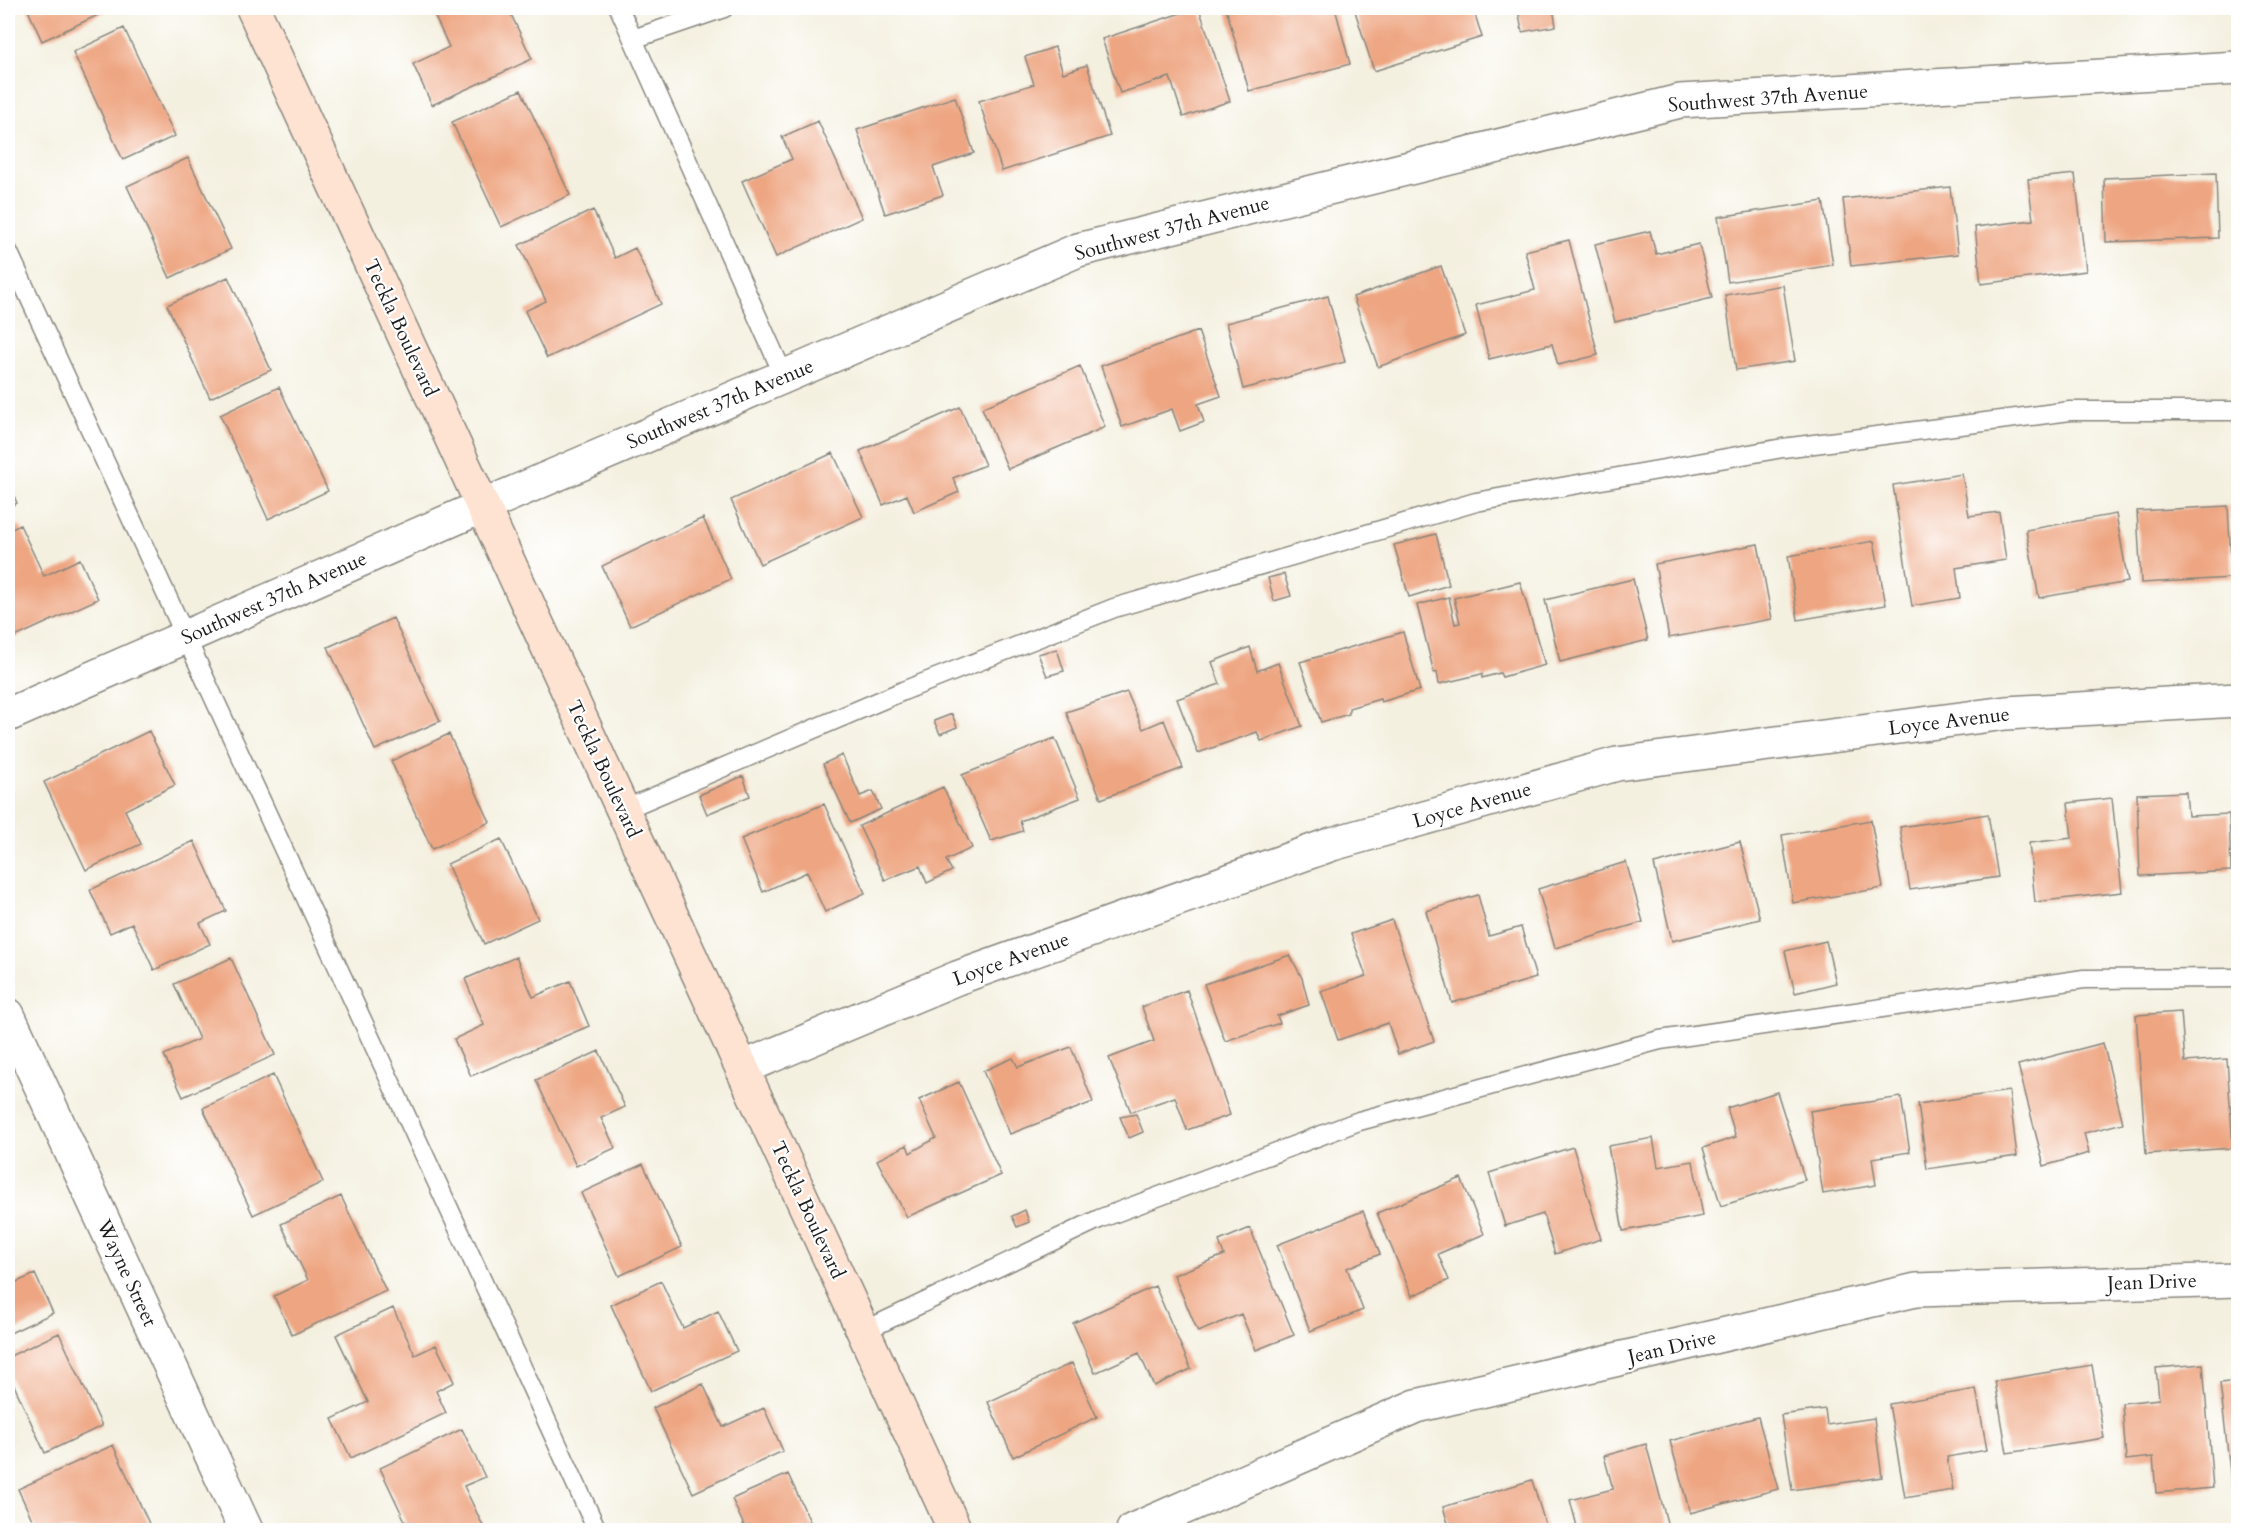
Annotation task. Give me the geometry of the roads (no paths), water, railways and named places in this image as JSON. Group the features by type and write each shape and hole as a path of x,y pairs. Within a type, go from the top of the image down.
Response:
{"main road":[{"name":"Teckla Boulevard","path":"254,8 956,1530"}],"street":[{"name":"Southwest 37th Avenue","path":"8,715 483,506 1078,250 1680,101 2238,68"},
{"name":"Loyce Avenue","path":"742,1068 957,978 1332,844 1617,764 2006,713 2238,700"},
{"name":"Wayne Street","path":"8,1015 246,1530"},
{"name":"Jean Drive","path":"1133,1530 1416,1406 1916,1290 2238,1280"}],"lane":[{"path":"619,8 784,376"},
{"path":"633,39 724,8"},
{"path":"8,251 597,1530"},
{"path":"623,810 903,691 1114,608 1476,502 1783,448 2070,411 2238,411"},
{"path":"864,1331 1099,1219 1359,1121 1660,1041 2084,979 2238,978"}]}
